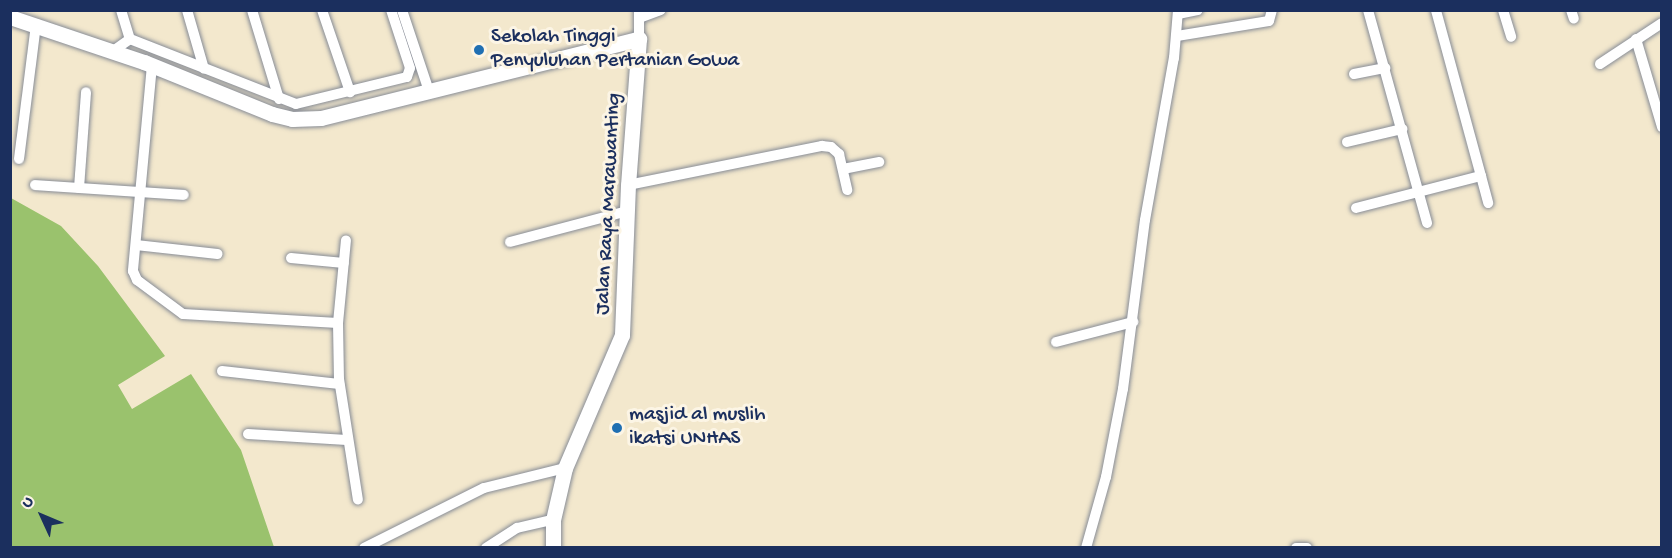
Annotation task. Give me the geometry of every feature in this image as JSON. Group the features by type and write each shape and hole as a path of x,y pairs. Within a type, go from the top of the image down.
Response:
{"street":[{"path":"120,10 130,39 296,104 407,77 410,68 391,10"},
{"path":"187,10 204,69"},
{"path":"252,10 279,99"},
{"path":"322,10 350,92"},
{"path":"402,10 429,91"},
{"path":"10,17 152,65 272,114 292,119 321,118 639,39 639,14 661,10"},
{"path":"1086,548 1113,444 1133,322 1150,182 1177,36 1178,12 1198,10"},
{"path":"1177,36 1269,21 1272,10"},
{"path":"1368,10 1427,224"},
{"path":"1436,10 1488,203"},
{"path":"1503,10 1511,37"},
{"path":"1600,64 1662,23"},
{"path":"19,159 36,24"},
{"path":"113,51 130,39"},
{"name":"Jalan Raya Marawanting","path":"553,548 554,520 565,468 622,334 628,185 639,39"},
{"path":"1636,39 1662,127"},
{"path":"152,65 133,271 136,280 183,314 338,323"},
{"path":"1354,74 1385,68"},
{"path":"79,188 86,92"},
{"path":"1347,142 1402,129"},
{"path":"628,185 822,146 836,149 847,190"},
{"path":"843,169 879,162"},
{"path":"1356,208 1481,176"},
{"path":"34,185 184,195"},
{"path":"510,242 627,211"},
{"path":"346,240 338,323 339,384 358,500"},
{"path":"136,244 218,254"},
{"path":"291,258 344,263"},
{"path":"1056,342 1133,322"},
{"path":"222,371 339,384"},
{"path":"248,434 347,440"},
{"path":"364,548 484,488 565,468"},
{"path":"486,548 517,528 554,520"},
{"path":"1296,548 1307,548"}],"green space":[{"path":"11,198 61,226 98,266 165,356 118,385 132,409 191,374 241,450 274,547 11,547"}],"place":[{"name":"Sekolah Tinggi Penyuluhan Pertanian Gowa","path":"479,50"},
{"name":"masjid al muslih ikatsi UNHAS","path":"617,428"}]}
